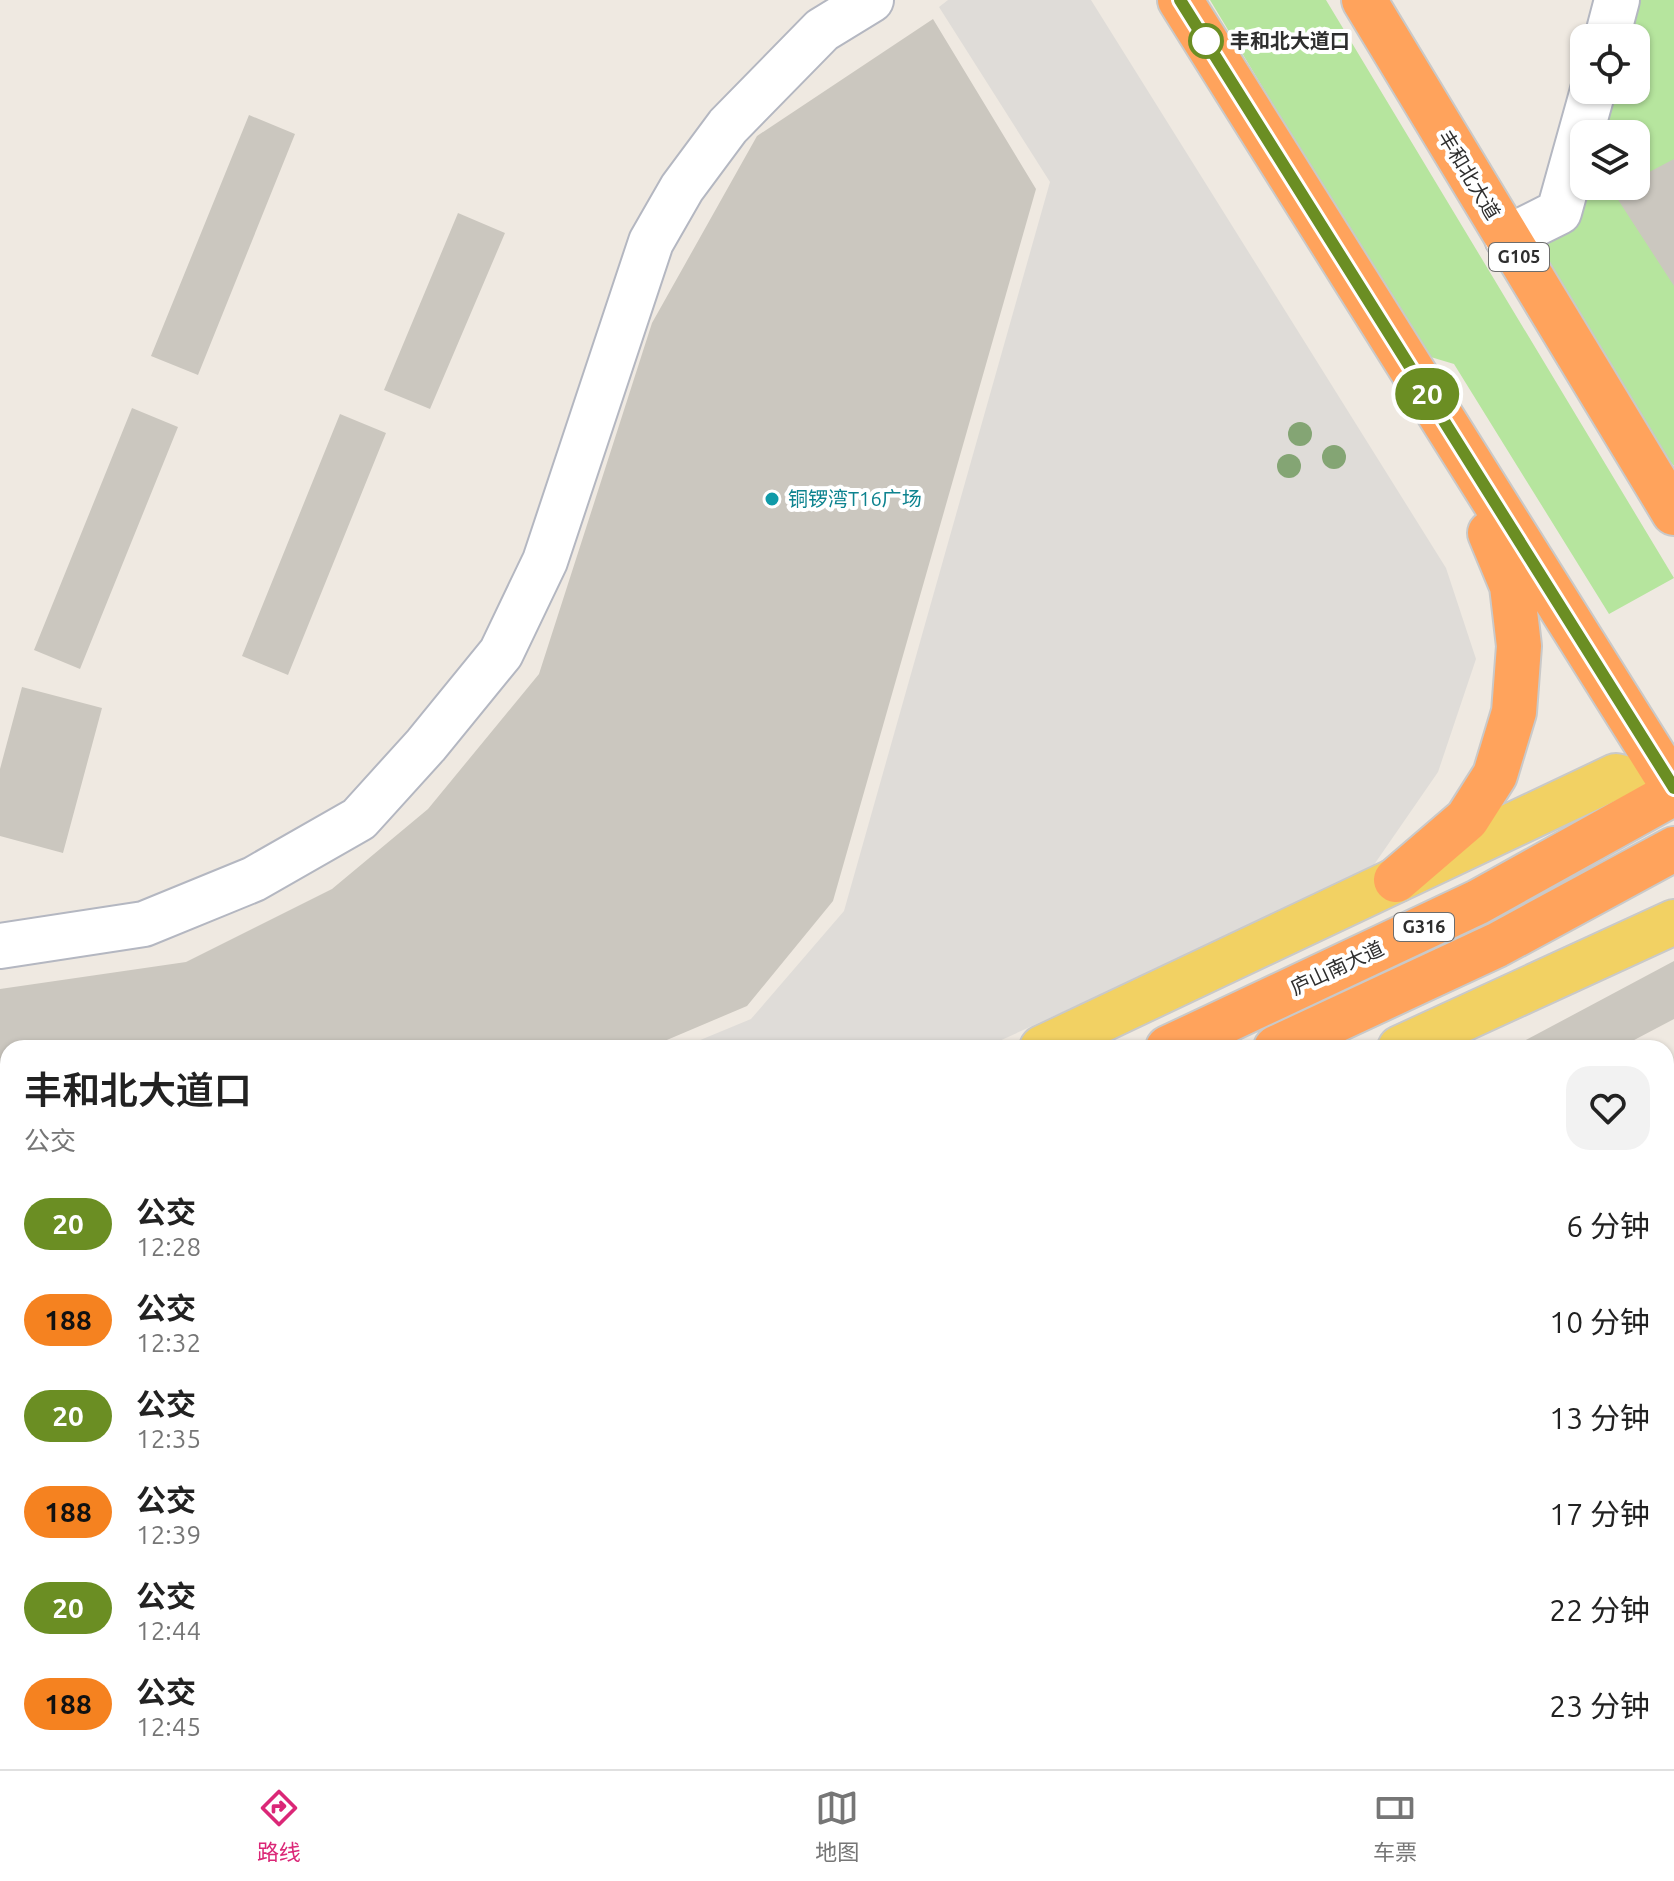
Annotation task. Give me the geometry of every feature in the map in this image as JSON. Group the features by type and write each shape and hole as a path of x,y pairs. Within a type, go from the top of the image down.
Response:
{"highway":[{"path":"1180,0 1674,791"},
{"name":"丰和北大道","path":"1364,0 1507,238 1663,485 1674,513"},
{"path":"1396,880 1467,819 1495,775 1514,712 1519,646 1512,586 1439,413"},
{"name":"庐山南大道","path":"1185,1040 1478,902 1674,791"},
{"name":"G316","path":"1293,1040 1497,945 1674,849"}],"main road":[{"path":"1059,1040 1616,776 1674,791"},
{"path":"1417,1040 1674,922"}],"street":[{"path":"0,946 144,924 254,879 359,819 426,745 501,653 545,561 651,242 682,188 728,126 822,30 871,0"},
{"path":"1611,24 1617,0"},
{"path":"1507,238 1559,212 1589,104"}],"green space":[{"path":"1210,0 1326,0 1674,578 1609,614 1454,364 1424,355"},
{"path":"1632,0 1674,0 1674,466 1645,432 1534,246 1572,200 1650,200 1650,120 1600,120 1604,104 1650,104 1650,24 1626,24"}],"shaded area":[{"path":"948,0 1091,0 1446,568 1476,659 1438,772 1369,872 1002,1040 700,1040 751,1019 844,911 1050,182 939,7"}],"building":[{"name":"铜锣湾T16广场","path":"933,19 1036,189 833,901 747,1006 667,1040 0,1040 0,989 186,962 332,889 428,809 539,674 652,323 757,136"},
{"path":"249,115 295,134 198,375 151,356"},
{"path":"1674,159 1674,286 1618,200 1650,200 1650,172"},
{"path":"458,213 505,233 430,409 384,390"},
{"path":"132,408 178,427 80,669 34,650"},
{"path":"340,414 386,433 288,675 242,656"},
{"path":"22,687 102,708 63,853 0,836 0,769"},
{"path":"1674,961 1674,1019 1634,1040 1526,1040"}],"bus line":[{"name":"20","path":"1180,0 1674,788"}],"place":[{"name":"丰和北大道口","path":"1206,41"},
{"name":"铜锣湾T16广场","path":"772,499"}]}
